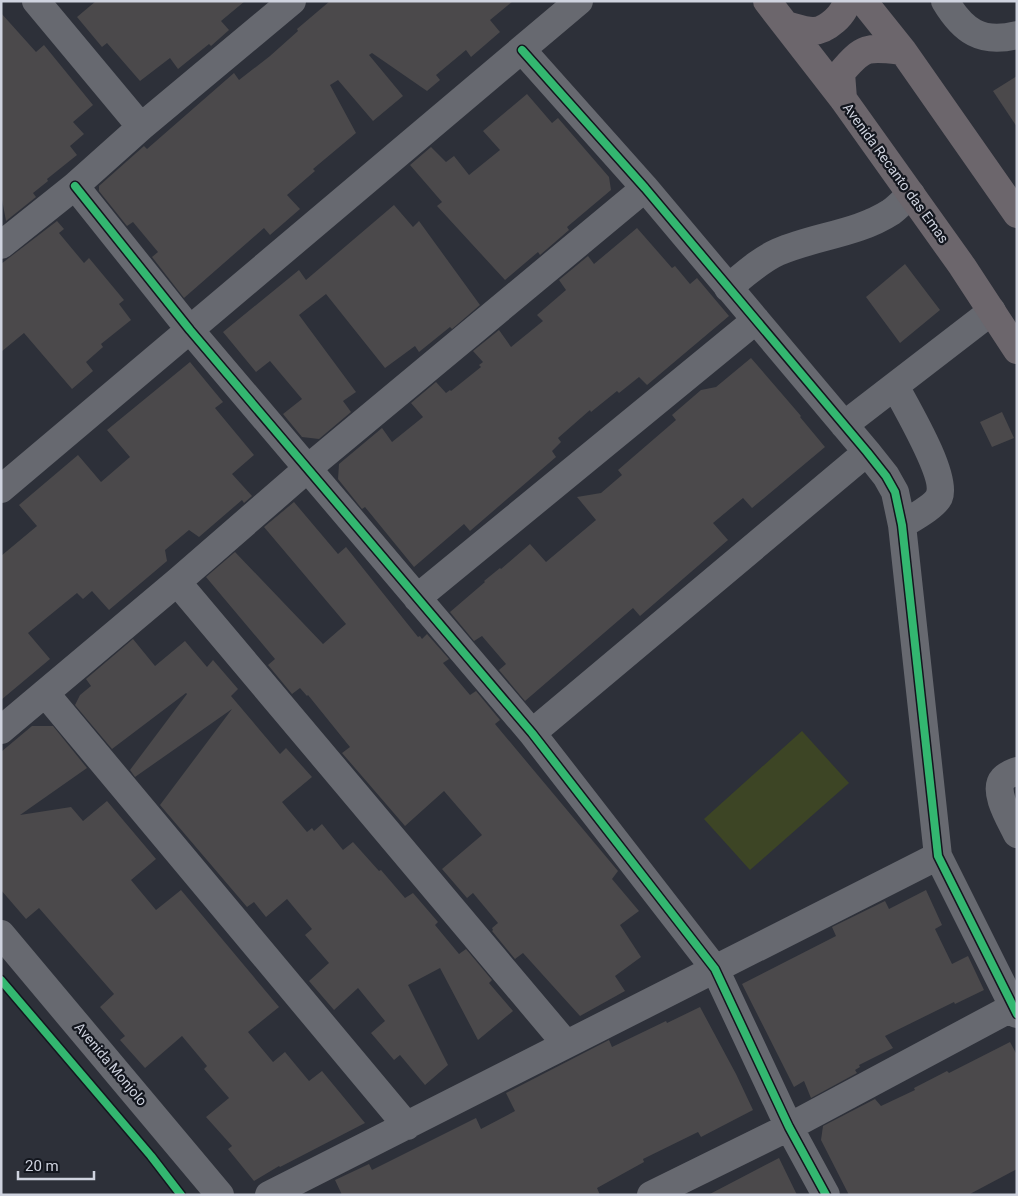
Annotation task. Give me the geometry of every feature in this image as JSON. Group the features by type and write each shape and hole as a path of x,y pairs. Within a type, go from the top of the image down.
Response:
{"main road":[{"name":"Avenida Recanto das Emas","path":"767,1 843,99 962,266 1017,350"},
{"path":"786,25 814,31 834,22 846,7 846,1"},
{"path":"864,1 903,51 1017,214"},
{"path":"843,99 841,73 855,55 872,48 903,51"}],"street":[{"path":"36,1 141,127"},
{"path":"1,489 579,1"},
{"path":"945,1 962,25 976,35 991,38 1017,35"},
{"path":"3,239 75,186 277,6"},
{"path":"522,50 645,188 867,452 896,492 902,525 938,856 1012,997 789,1126 651,1195"},
{"path":"75,186 190,330 306,469 532,733 715,969 789,1126 826,1195"},
{"path":"1,730 177,582 306,469 645,188"},
{"path":"728,288 763,261 777,253 859,228 892,211 911,194"},
{"path":"844,425 992,311"},
{"path":"417,598 756,320"},
{"path":"896,386 936,468 941,484 939,496 932,504 902,525"},
{"path":"532,733 867,452"},
{"path":"177,582 566,1044"},
{"path":"45,693 407,1126"},
{"path":"1017,771 1004,777 1000,783 999,792 1017,834"},
{"path":"269,1195 938,856"},
{"name":"Avenida Monjolo","path":"1,934 220,1195"}],"green space":[{"path":"802,731 849,783 750,870 704,819"}],"building":[{"path":"96,1 245,1 221,21 229,30 211,46 209,44 178,69 170,58 140,81 107,43 102,47 77,17"},
{"path":"330,1 513,1 490,20 500,32 471,57 466,50 436,75 440,80 427,91 372,53 369,55 403,96 373,121 338,80 330,85 356,133 313,169 315,171 287,195 300,209 270,235 264,228 184,298 152,257 158,252 133,222 127,226 99,191 99,186 144,146 147,149 234,73 239,80 270,56 298,31 297,29"},
{"path":"1,13 36,52 44,45 93,105 73,122 84,134 70,146 77,155 33,193 36,197 6,221 1,194"},
{"path":"1017,76 1017,127 993,91"},
{"path":"527,94 552,123 558,118 609,177 611,190 567,227 569,230 540,255 538,252 505,280 437,206 442,202 410,165 431,147 446,162 454,156 469,175 500,150 483,131"},
{"path":"394,205 413,227 419,221 480,305 452,329 450,327 419,352 415,346 385,368 326,294 299,315 356,392 343,401 351,412 319,439 302,437 283,414 302,399 270,361 256,372 223,332 299,270 306,280"},
{"path":"57,221 64,229 59,233 84,263 89,258 124,300 119,304 131,320 101,344 103,347 86,362 93,371 72,389 24,333 1,352 1,264"},
{"path":"637,228 672,268 675,266 690,284 697,278 729,316 647,385 639,377 619,393 617,391 591,412 590,410 558,438 561,442 552,451 556,457 470,531 464,524 414,567 365,507 362,509 338,479 339,464 382,428 392,442 423,417 411,403 436,382 446,393 451,391 481,367 479,365 483,362 473,351 499,330 511,347 543,321 537,315 566,290 559,280 588,256 594,264"},
{"path":"905,264 940,310 900,343 866,297"},
{"path":"751,358 825,447 752,508 743,498 713,523 728,540 640,616 633,608 525,701 499,670 506,664 482,636 474,641 450,612 484,581 530,544 546,562 596,520 577,497 601,493 622,475 618,470 676,420 672,415 701,390 716,387"},
{"path":"190,362 223,402 215,408 254,455 232,474 252,496 244,503 242,500 199,537 189,530 165,550 167,561 109,610 92,591 83,599 77,593 28,633 50,659 1,700 1,556 37,526 19,505 78,455 101,482 130,457 107,430"},
{"path":"1002,412 1014,438 992,447 980,422"},
{"path":"294,502 338,554 346,547 418,637 420,636 422,639 427,634 449,659 443,663 470,695 476,691 500,720 495,724 618,871 612,879 639,911 620,925 641,957 615,976 625,991 580,1016 523,953 515,959 492,931 492,928 498,923 473,893 467,898 442,869 482,835 444,791 405,826 342,753 350,747 308,695 300,688 292,694 268,665 275,659 206,577 235,552 323,644 346,624 264,527"},
{"path":"133,639 155,666 185,641 207,667 213,660 238,689 231,696 280,754 286,748 312,777 282,802 307,832 312,828 314,831 322,824 343,850 353,842 405,898 413,893 438,922 435,925 459,954 466,949 492,980 489,983 513,1011 478,1040 440,968 408,985 448,1065 425,1085 400,1055 394,1060 371,1033 385,1021 358,988 334,1010 309,981 329,963 305,935 312,929 287,899 266,917 254,902 247,907 160,805 232,709 135,777 130,770 187,694 112,749 75,705 80,695 91,686 86,679"},
{"path":"32,726 53,726 87,768 20,815 71,807 83,821 107,801 156,859 131,880 156,910 181,890 279,1007 248,1032 273,1062 285,1052 309,1081 322,1071 365,1123 279,1166 254,1181 228,1149 232,1146 206,1117 229,1098 204,1069 207,1066 182,1036 145,1068 120,1040 125,1036 100,1007 114,994 39,908 26,919 1,890 1,752"},
{"path":"926,890 942,925 935,929 952,964 968,956 984,990 955,1004 954,1002 885,1036 893,1048 859,1065 860,1067 855,1070 857,1073 811,1098 804,1081 794,1087 742,984 836,936 832,927 885,901 889,909"},
{"path":"700,1007 753,1110 701,1137 698,1132 643,1159 644,1162 597,1188 600,1195 342,1195 335,1180 369,1164 372,1170 476,1118 481,1129 515,1111 506,1093 609,1040 612,1047"},
{"path":"1010,1042 1017,1055 1017,1169 968,1195 849,1195 821,1140 823,1126 875,1099 881,1106 915,1090 914,1088 947,1071 949,1073"},
{"path":"779,1158 797,1195 708,1195"}],"cycle path":[{"path":"522,50 645,188 867,452 886,476 895,492 902,525 938,856 1017,1014"},
{"path":"75,186 190,330 532,733 715,969 789,1127 826,1195"},
{"path":"1,980 151,1156 181,1195"}]}
